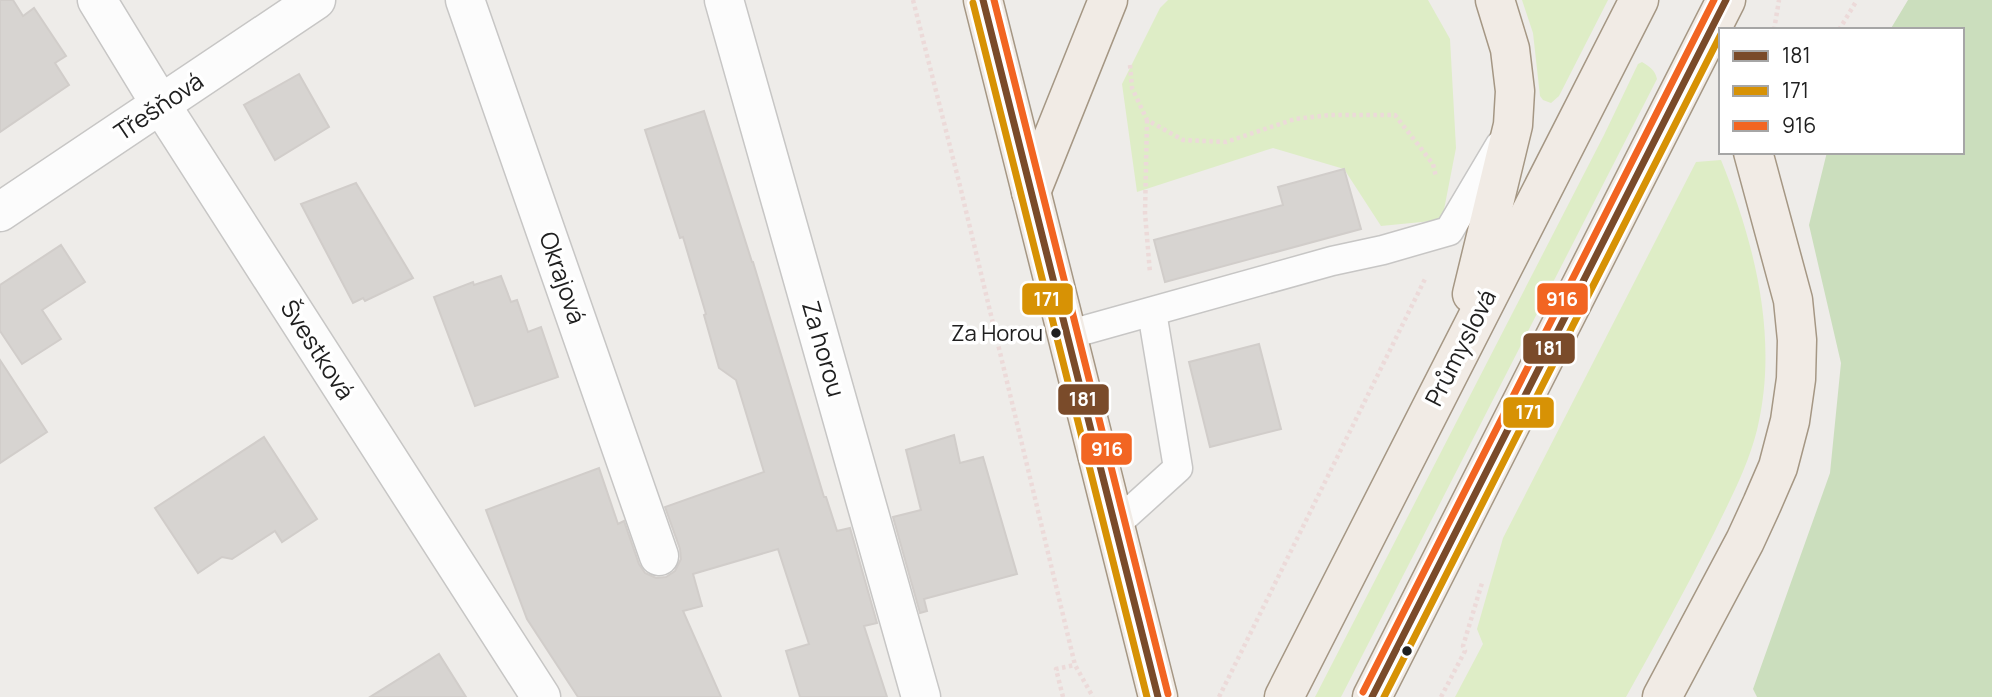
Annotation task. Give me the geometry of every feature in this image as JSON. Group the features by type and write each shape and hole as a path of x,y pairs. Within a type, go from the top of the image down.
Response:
{"main road":[{"path":"983,0 1158,697"},
{"path":"1031,192 1108,0"},
{"path":"1458,354 1513,125 1515,91 1510,49 1494,0"},
{"name":"Průmyslová","path":"1284,697 1639,0"},
{"path":"1372,697 1726,0"},
{"path":"1734,28 1739,0"},
{"path":"1662,697 1745,541 1778,467 1790,421 1796,379 1797,340 1793,300 1754,154"}],"street":[{"name":"Švestková","path":"97,0 161,105 541,697"},
{"name":"Třešňová","path":"0,212 316,0"},
{"name":"Okrajová","path":"465,0 659,556"},
{"name":"Za horou","path":"724,0 921,697"}],"lane":[{"path":"1067,335 1448,231 1513,125"},
{"path":"1114,526 1178,468 1152,312"}],"path":[{"path":"913,0 1075,665 1093,697"},
{"path":"1774,28 1779,0"},
{"path":"1840,28 1857,0"},
{"path":"1130,64 1132,88 1147,120 1145,213 1152,312"},
{"path":"1147,120 1183,140 1226,142 1296,119 1330,115 1395,115 1433,163 1448,231 1219,697"},
{"path":"1441,697 1465,651 1463,646"},
{"path":"1063,697 1056,669 1075,665"}],"green space":[{"path":"1168,0 1428,0 1450,39 1456,148 1442,220 1381,226 1344,169 1273,148 1137,192 1122,84 1160,8"},
{"path":"1522,0 1608,0 1559,96 1551,103 1540,96 1533,33"},
{"path":"1908,0 1992,0 1992,697 1757,697 1753,689 1830,473 1841,363 1809,225 1827,154 1964,154 1964,28 1891,28"},
{"path":"1642,62 1652,69 1657,79 1341,697 1315,697 1638,64"},
{"path":"1721,160 1753,258 1760,292 1765,361 1763,396 1749,457 1714,533 1626,697 1455,697 1483,644 1477,629 1503,538 1696,162"}],"building":[{"path":"0,0 13,0 23,16 34,8 66,56 55,63 69,85 0,132"},
{"path":"299,74 329,127 275,160 244,105"},
{"path":"704,111 824,497 837,531 850,528 877,623 864,626 887,697 800,697 786,651 809,644 778,549 693,574 702,606 683,611 721,697 578,697 527,619 486,510 599,468 618,524 624,521 639,564 645,573 656,578 666,577 675,571 681,559 665,507 764,472 736,380 719,368 683,237 680,238 645,130"},
{"path":"1344,169 1361,229 1165,282 1154,240 1283,205 1278,187"},
{"path":"356,183 413,278 365,301 363,298 353,303 301,204"},
{"path":"61,245 85,282 42,310 61,339 22,364 0,331 0,285"},
{"path":"501,276 511,302 517,300 528,332 541,327 558,377 475,406 434,297 473,282 474,285"},
{"path":"1259,344 1281,429 1210,447 1189,362"},
{"path":"0,360 47,432 0,463"},
{"path":"954,435 960,463 983,457 1017,574 924,599 927,611 920,613 893,517 921,510 906,450"},
{"path":"264,437 317,519 282,542 275,531 232,559 222,557 198,573 155,508"},
{"path":"439,654 466,697 370,697"}],"transit line":[{"name":"181","path":"983,0 1158,697"},
{"name":"916","path":"994,0 1168,694"},
{"name":"916","path":"1363,692 1714,0"},
{"name":"181","path":"1372,697 1726,0"},
{"name":"171","path":"973,3 1147,697"},
{"name":"171","path":"1384,697 1719,38"}],"place":[{"name":"Za Horou","path":"1056,333"}]}
